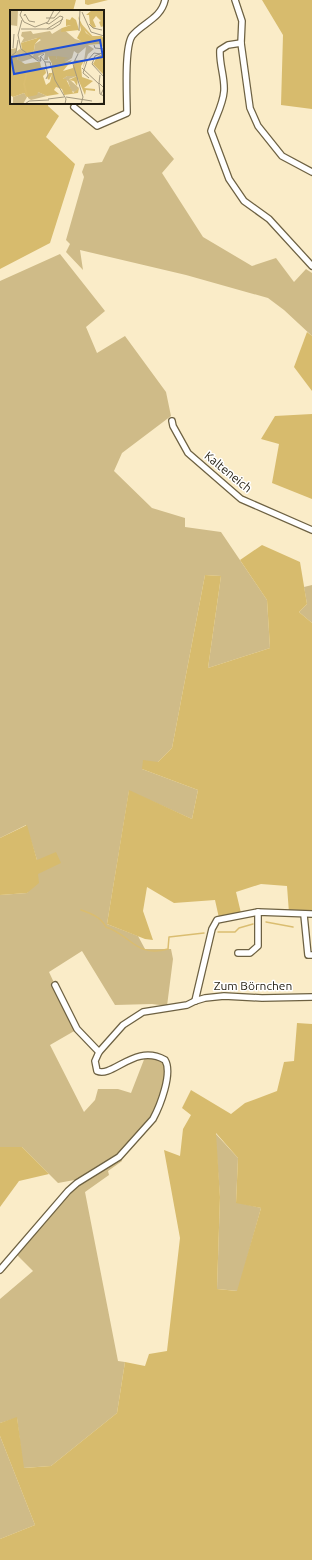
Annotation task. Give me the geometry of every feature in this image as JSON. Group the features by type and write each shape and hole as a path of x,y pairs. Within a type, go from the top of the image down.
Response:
{"street":[{"path":"74,107 97,126 127,113 128,49 132,36 157,16 165,0"},
{"path":"235,0 242,21 241,43 250,108 258,126 282,156 312,172"},
{"path":"241,43 228,46 220,50 224,79 224,93 211,131 212,136 229,179 244,201 269,220 312,266"},
{"name":"Kalteneich","path":"172,421 173,426 188,453 241,499 312,530"},
{"path":"238,953 250,953 258,946 258,912"},
{"path":"195,1001 212,929 217,920 258,912 304,915 312,914"},
{"path":"304,915 308,955 312,955"},
{"path":"0,1270 68,1191 77,1183 119,1157 153,1119 162,1098 169,1070 165,1060 159,1056 142,1056 132,1058 106,1072 97,1071 95,1061 99,1052 77,1029 56,985"},
{"name":"Zum Börnchen","path":"99,1052 123,1025 133,1017 154,1009 187,1006 195,1001 224,996 262,998 312,997"}],"shaded area":[{"path":"0,0 76,0 73,10 10,10 10,104 48,104 48,106 59,116 46,137 75,164 50,243 0,269"},
{"path":"85,0 108,0 88,5 85,4"},
{"path":"262,0 312,0 312,109 281,105 283,35"},
{"path":"150,131 174,159 162,173 203,237 252,266 276,258 294,282 306,269 312,273 312,336 284,310 268,298 186,275 80,250 83,270 66,252 70,244 66,240 84,177 82,172 85,164 102,162 110,146"},
{"path":"60,254 105,311 86,327 97,353 125,336 166,392 171,416 122,453 114,471 152,508 185,518 185,527 221,532 267,600 270,648 208,668 221,576 205,575 172,748 158,762 142,769 198,790 192,819 129,791 107,924 138,936 145,949 171,949 173,959 167,1006 152,1004 115,1005 82,951 49,972 76,1030 50,1045 84,1112 95,1100 98,1089 118,1089 131,1093 145,1057 159,1058 163,1062 166,1069 159,1101 152,1117 118,1155 80,1179 58,1183 22,1147 0,1147 0,895 27,893 38,874 37,860 26,825 0,838 0,281"},
{"path":"307,332 312,336 312,391 294,367"},
{"path":"312,414 312,499 272,483 279,444 261,439 275,416"},
{"path":"262,545 300,562 307,604 299,612 312,623 312,914 289,913 287,886 261,884 236,892 241,913 219,918 215,900 174,903 147,887 143,911 153,940 145,939 107,924 129,790 192,819 198,790 142,769 143,760 158,762 172,748 205,575 221,576 208,668 270,648 267,600 240,560"},
{"path":"312,585 312,623 299,612 307,604 304,587"},
{"path":"27,825 37,860 56,852 61,863 38,874 39,883 27,893 0,895 0,838"},
{"path":"297,1023 312,1024 312,1560 0,1560 0,1539 35,1525 0,1436 0,1423 17,1417 24,1468 51,1466 117,1413 125,1362 145,1366 149,1354 167,1351 180,1238 164,1150 180,1156 183,1129 191,1115 182,1108 191,1090 231,1114 245,1103 277,1091 284,1062 294,1061","holes":["216,1133 238,1158 236,1203 261,1208 237,1291 217,1289 220,1197"]},
{"path":"215,1133 238,1158 236,1202 261,1208 238,1291 217,1289 220,1197"},
{"path":"0,1147 22,1147 49,1174 19,1181 0,1207"},
{"path":"120,1158 122,1161 108,1171 109,1175 85,1192 118,1361 125,1362 117,1413 51,1466 23,1468 17,1418 0,1423 0,1299 33,1271 16,1254 69,1192"},
{"path":"0,1436 35,1525 0,1539"}],"waterway":[{"path":"81,910 95,916 106,927 122,935 141,948 148,950 157,951 168,949 169,937 204,933"},
{"path":"266,922 293,927"},
{"path":"218,932 235,932 239,928 253,924"}]}
